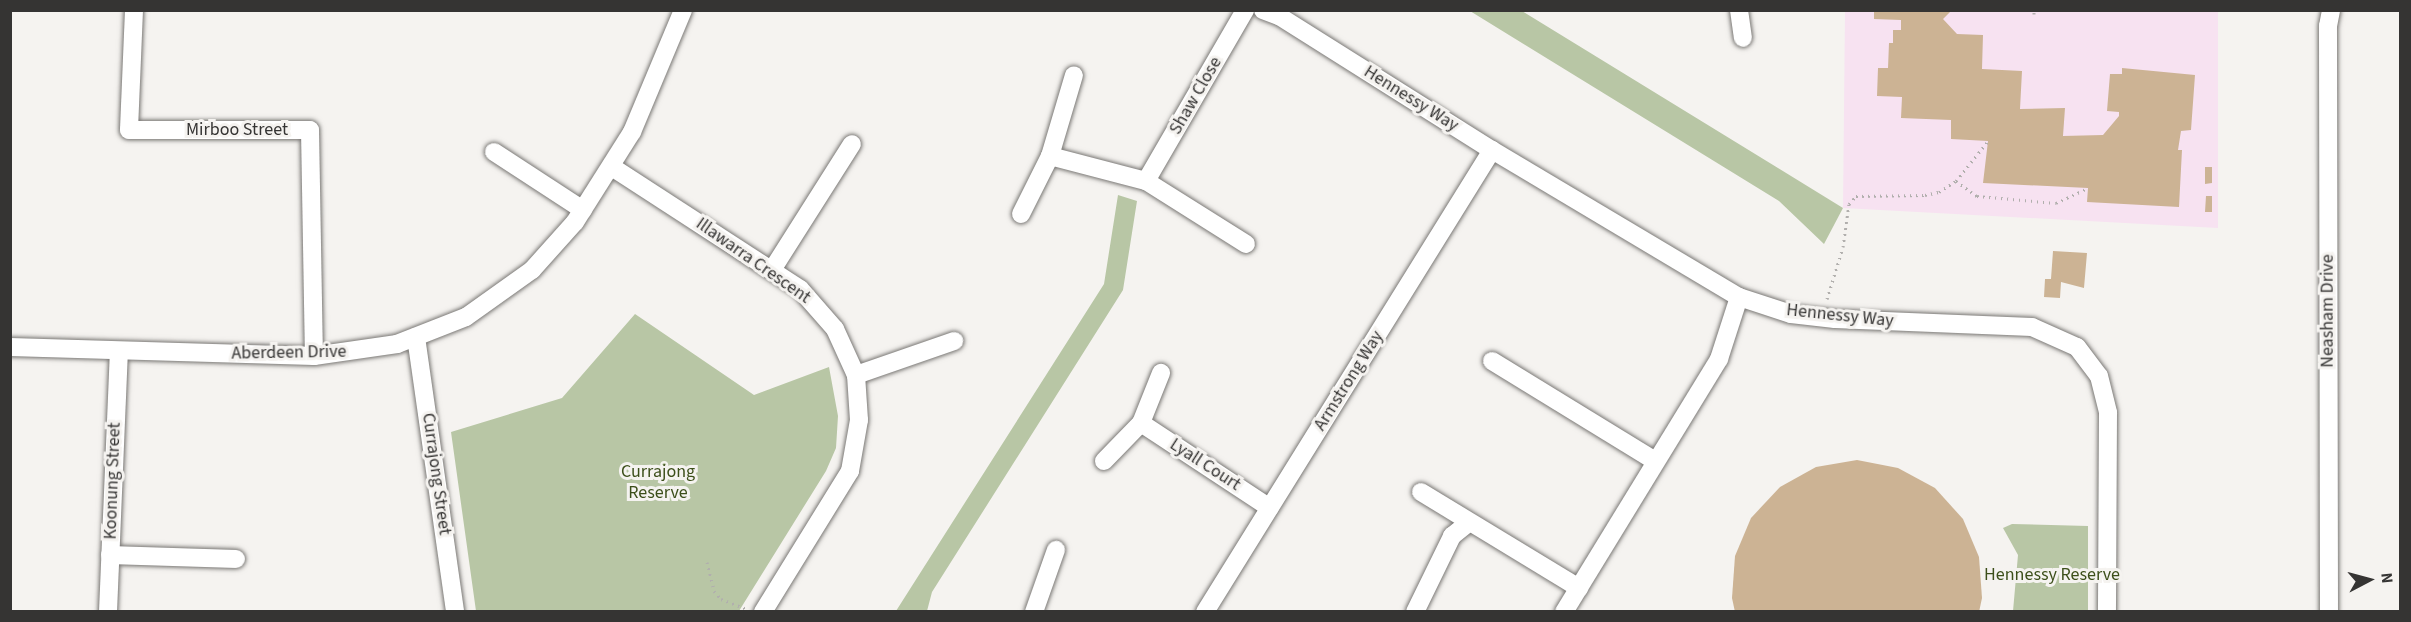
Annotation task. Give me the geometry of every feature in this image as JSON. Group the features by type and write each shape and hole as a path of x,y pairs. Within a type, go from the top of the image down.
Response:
{"street":[{"name":"Mirboo Street","path":"134,10 129,130 310,130 314,356"},
{"name":"Aberdeen Drive","path":"10,347 314,356 357,353 416,337 466,317 512,287 546,256 583,210 632,132 683,10"},
{"name":"Shaw Close","path":"1146,181 1245,10"},
{"name":"Hennessy Way","path":"1263,10 1279,16 1492,150 1745,299 1791,314 1835,319 2032,327 2077,347 2099,376 2108,413 2107,612"},
{"path":"1739,10 1743,38"},
{"name":"Neasham Drive","path":"2329,612 2328,26 2331,10"},
{"path":"1021,214 1050,156 1074,75"},
{"path":"772,270 852,144"},
{"name":"Armstrong Way","path":"1205,612 1492,150"},
{"path":"494,152 583,210"},
{"path":"1050,156 1146,181 1246,244"},
{"name":"Illawarra Crescent","path":"612,167 772,270 819,308 835,329 856,375 859,420 850,471 763,612"},
{"path":"1564,612 1723,351 1734,342 1745,299"},
{"name":"Currajong Street","path":"416,337 455,612"},
{"path":"856,375 954,341"},
{"name":"Koonung Street","path":"108,612 119,351"},
{"path":"1492,361 1655,461"},
{"path":"1104,461 1141,423 1161,373"},
{"name":"Lyall Court","path":"1141,423 1270,508"},
{"path":"1421,492 1579,588"},
{"path":"1415,612 1452,536 1469,522"},
{"path":"1034,612 1056,550"},
{"path":"110,555 236,559"}],"path":[{"path":"1827,299 1851,200 1870,193 1932,194 1956,181 1988,141"},
{"path":"1956,181 1977,196 2056,203 2088,188"},
{"path":"707,562 714,591 721,599 745,608"}],"shaded area":[{"path":"1845,11 2218,11 2218,228 1843,208"}],"green space":[{"path":"1470,11 1522,11 1843,208 1824,244 1779,201"},
{"path":"1118,195 1137,201 1123,290 932,592 927,611 896,611 1104,284"},
{"name":"Currajong Reserve","path":"635,314 754,395 829,367 838,416 836,448 826,471 739,611 476,611 451,432 562,398"},
{"name":"Hennessy Reserve","path":"2012,524 2088,526 2088,611 2013,611 2018,555 2003,528"}],"building":[{"path":"1874,10 1952,10 1943,19 1957,34 1983,35 1982,69 2022,71 2020,109 2065,108 2063,136 2103,135 2119,116 2119,112 2107,111 2110,74 2122,74 2122,68 2195,75 2191,130 2181,131 2178,150 2182,150 2179,207 2087,202 2088,188 1983,183 1988,141 1951,139 1951,120 1901,118 1902,97 1877,96 1878,68 1888,68 1889,43 1893,43 1893,30 1901,30 1901,20 1874,19"},
{"path":"2205,167 2212,167 2212,183 2205,184"},
{"path":"2206,196 2212,196 2212,212 2205,212"},
{"path":"2053,251 2087,253 2084,288 2061,282 2060,298 2044,297 2045,279 2051,279"},
{"path":"1857,460 1898,468 1935,488 1963,519 1979,557 1982,598 1979,612 1735,612 1732,598 1735,556 1751,518 1780,487 1816,467"}]}
